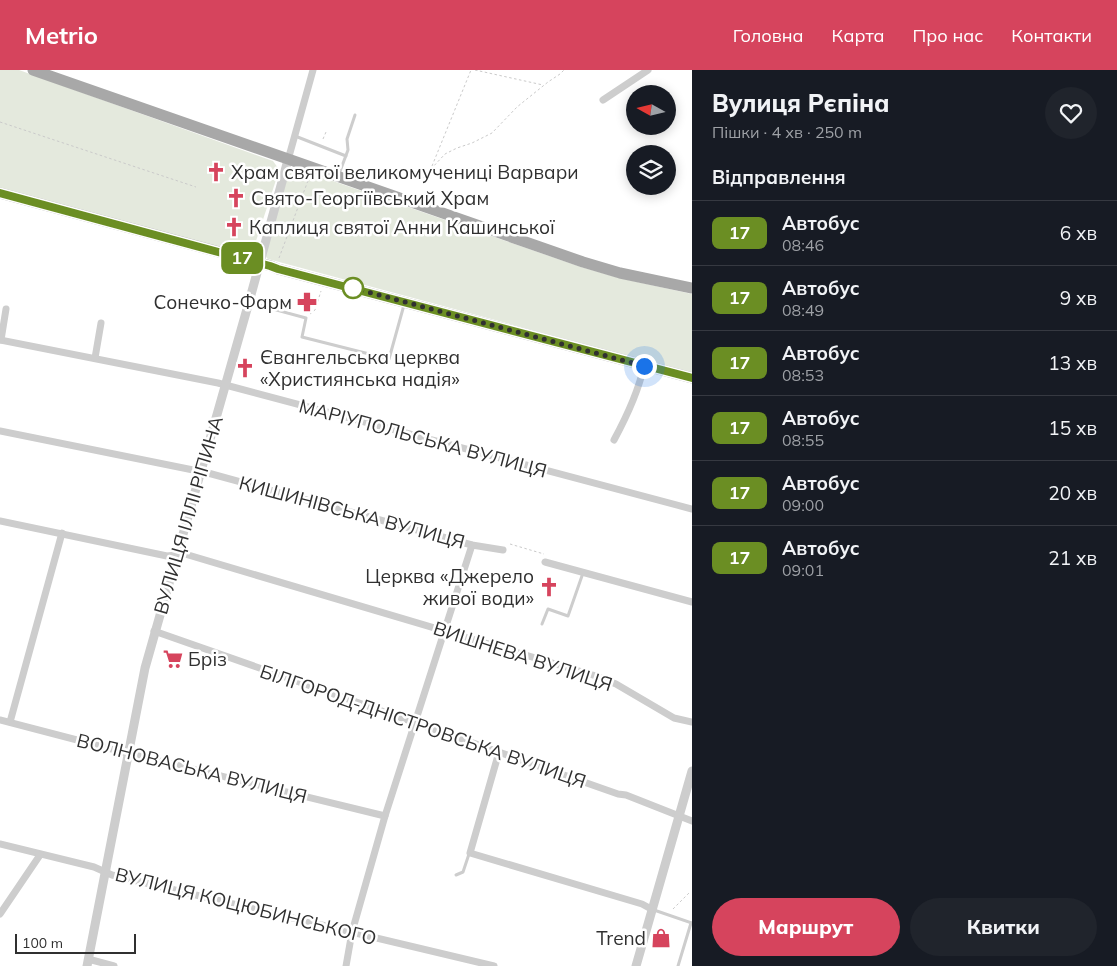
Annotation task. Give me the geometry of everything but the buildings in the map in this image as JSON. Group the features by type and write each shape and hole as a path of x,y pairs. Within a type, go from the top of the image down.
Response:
{"main road":[{"path":"33,70 583,262 620,273 692,288"},
{"path":"0,193 278,269 692,378"}],"street":[{"path":"603,100 648,70"},
{"name":"ВУЛИЦЯ ІЛЛІ РІПИНА","path":"87,963 127,753 154,631 260,263 311,72"},
{"name":"МАРІУПОЛЬСЬКА ВУЛИЦЯ","path":"6,309 0,340 225,385 692,509"},
{"path":"95,358 101,323"},
{"path":"614,440 628,414 640,384 644,366"},
{"name":"КИШИНІВСЬКА ВУЛИЦЯ","path":"0,431 200,471 472,545 503,550"},
{"name":"ВИШНЕВА ВУЛИЦЯ","path":"0,521 167,556 185,554 596,676 616,684 674,718 692,722"},
{"path":"10,722 62,533"},
{"path":"346,966 352,932 385,816 472,545"},
{"path":"545,562 692,602"},
{"name":"БІЛГОРОД-ДНІСТРОВСЬКА ВУЛИЦЯ","path":"154,631 618,794 626,795 692,821"},
{"name":"ВОЛНОВАСЬКА ВУЛИЦЯ","path":"0,720 385,816"},
{"path":"499,752 470,853 642,904 653,910"},
{"path":"636,966 692,770"},
{"name":"ВУЛИЦЯ КОЦЮБИНСЬКОГО","path":"0,844 94,867 112,875 494,966"},
{"path":"0,914 40,854"},
{"path":"87,963 114,966"}],"lane":[{"path":"338,177 348,150 348,139 355,114"},
{"path":"295,136 346,156"},
{"path":"249,302 306,318 302,337 389,359 405,302"},
{"path":"542,624 548,609 568,616 583,573"},
{"path":"456,875 463,872 470,853"},
{"path":"653,910 691,923 678,966"}],"path":[{"path":"432,169 471,70"},
{"path":"475,70 544,85"},
{"path":"423,178 445,154 492,133 517,107 564,70"},
{"path":"0,122 196,187"},
{"path":"323,139 326,132"},
{"path":"278,262 310,173"},
{"path":"306,318 315,310 321,291"},
{"path":"503,550 510,543 544,554 545,562"},
{"path":"670,912 690,892"}],"shaded area":[{"path":"0,70 19,70 273,161 278,168 277,177 252,253 249,256 0,189"},
{"path":"295,170 304,171 581,267 619,278 692,294 692,373 268,259 265,256 287,179 290,173"}],"bus line":[{"name":"17","path":"0,193 278,269 692,378"}],"place":[{"name":"Храм святої великомучениці Варвари","path":"216,172"},
{"name":"Свято-Георгіївський Храм","path":"236,198"},
{"name":"Каплиця cвятої Анни Кашинської","path":"234,227"},
{"name":"Сонечко-Фарм","path":"307,302"},
{"name":"Євангельська церква «Християнська надія»","path":"245,368"},
{"name":"Церква «Джерело живої води»","path":"549,587"},
{"name":"Бріз","path":"173,659"},
{"name":"Trend","path":"661,938"}],"route":[{"path":"353,288 644,366"}]}
